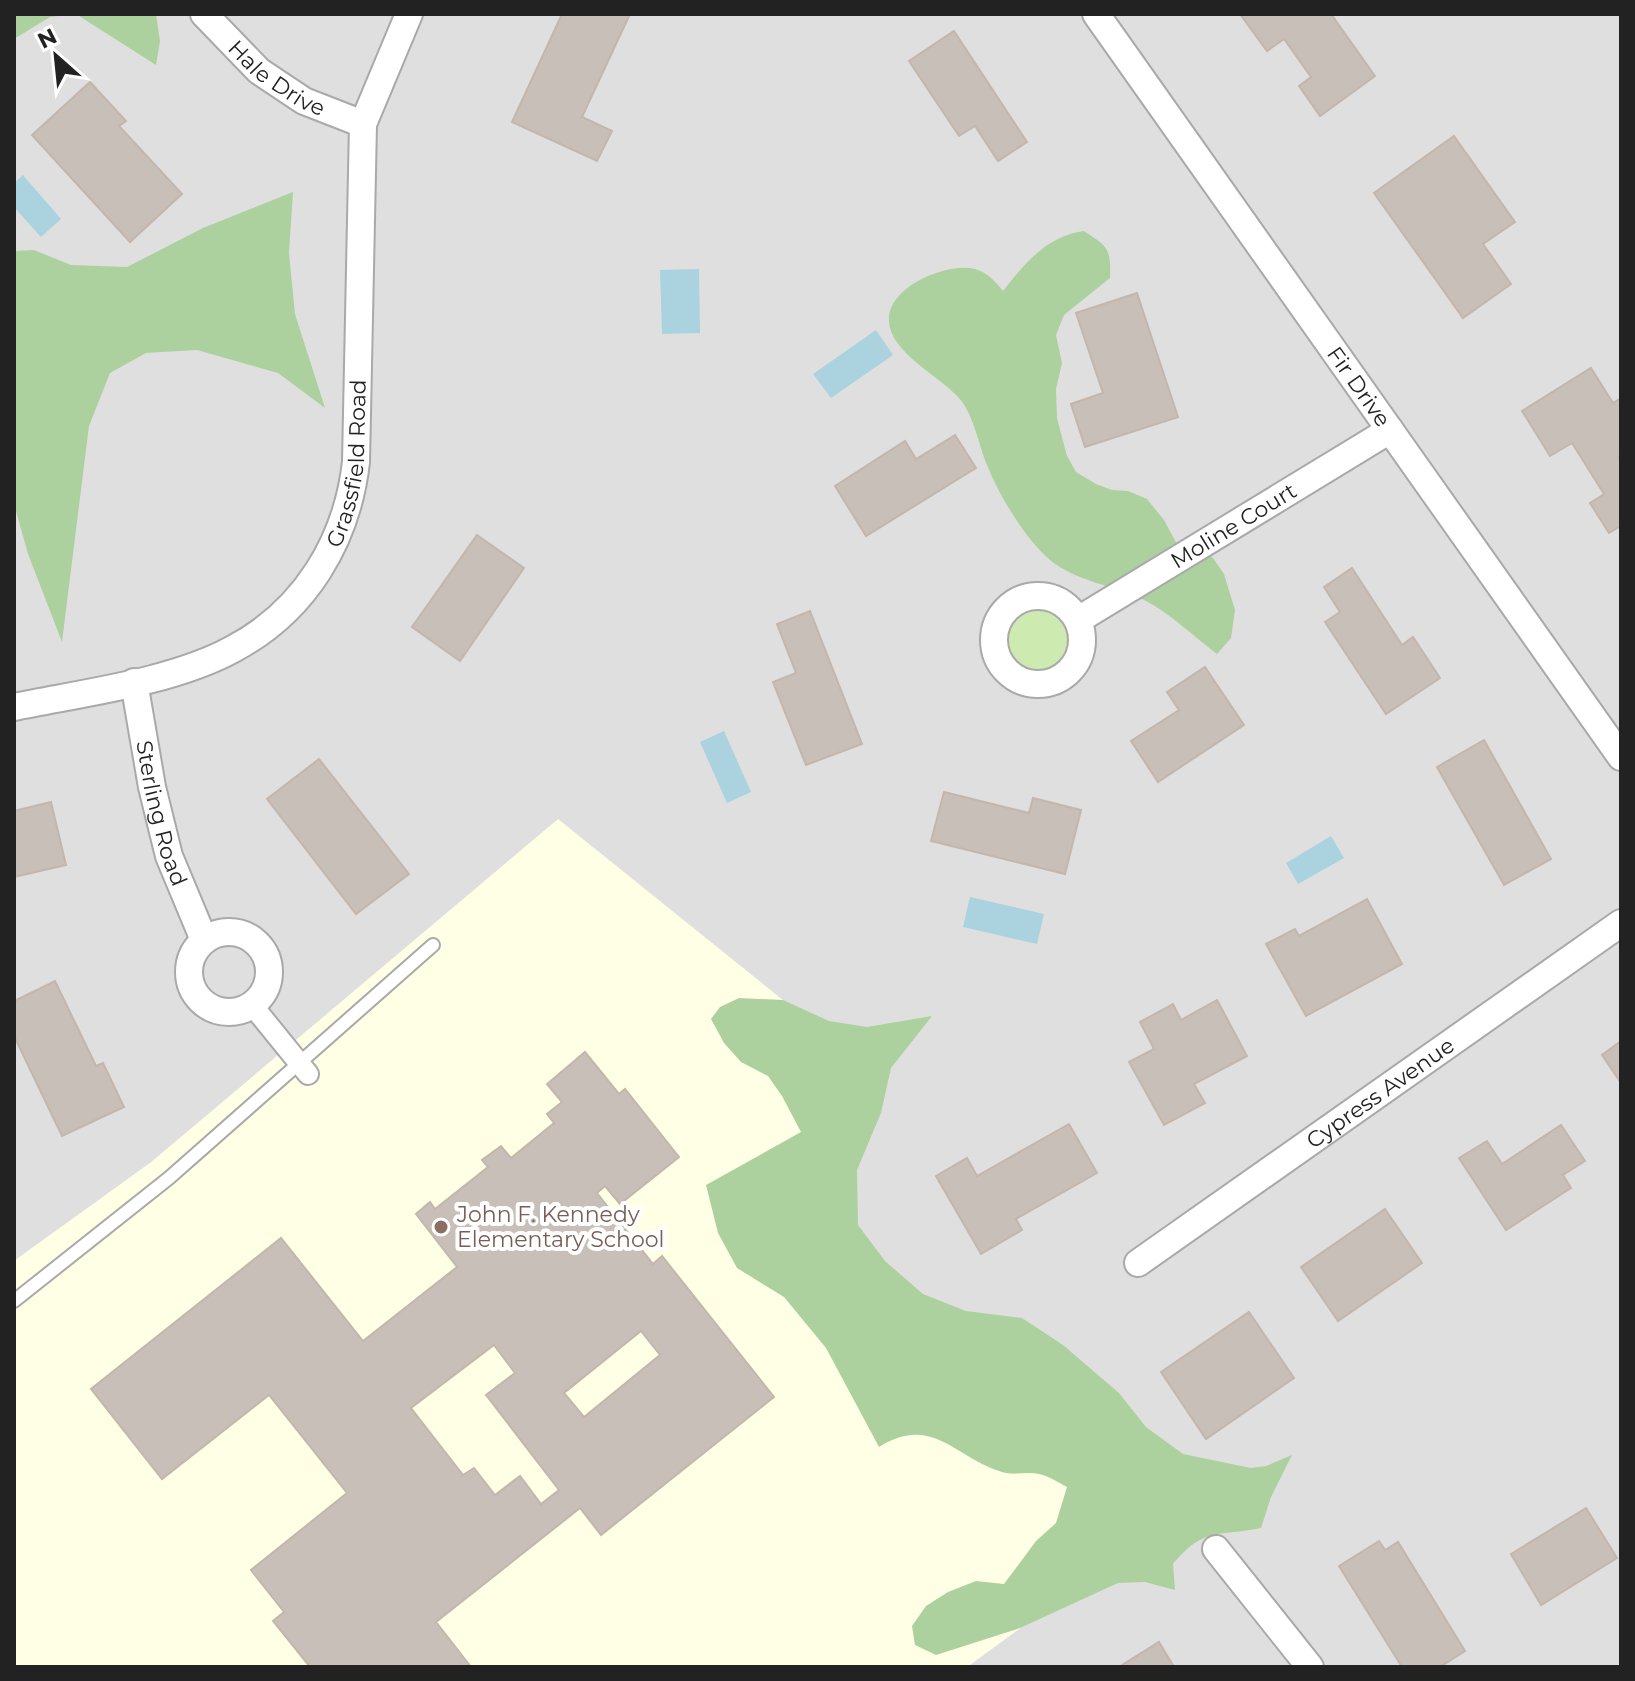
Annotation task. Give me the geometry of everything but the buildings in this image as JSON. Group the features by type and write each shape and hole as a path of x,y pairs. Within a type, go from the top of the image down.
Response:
{"street":[{"name":"Hale Drive","path":"204,14 259,71 304,101 363,124"},
{"name":"Grassfield Road","path":"14,707 134,682 191,667 233,650 268,627 292,605 337,540 348,508 356,462 363,124 409,14"},
{"name":"Fir Drive","path":"1096,14 1621,757"},
{"name":"Moline Court","path":"1078,620 1390,430"},
{"name":"Sterling Road","path":"134,682 152,787 169,856 204,940"},
{"name":"Cypress Avenue","path":"1138,1263 1621,923"},
{"path":"228,931 252,939 262,948 268,959 268,985 252,1005 240,1011 226,1012 212,1009 201,1002 189,977 195,950 204,940 228,931"},
{"path":"252,1005 303,1069"},
{"path":"1216,1549 1310,1667"}],"lane":[{"path":"14,1301 303,1069 433,945"}],"shaded area":[{"path":"19,14 1621,14 1621,1667 967,1667 1140,1540 150,1163 14,1261 14,20"},
{"name":"John F. Kennedy Elementary School","path":"558,819 860,1062 787,1194 1141,1540 967,1667 14,1667 14,1261 150,1163"}],"green space":[{"path":"14,14 76,14 50,17 14,39"},
{"path":"76,14 156,14 160,41 156,65"},
{"path":"293,192 289,253 295,314 325,408 278,373 197,350 146,353 110,373 89,426 62,642 28,554 14,504 14,251 34,250 71,265 127,267 203,228"},
{"path":"1084,231 1109,254 1110,278 1064,315 1056,335 1062,363 1056,389 1057,418 1067,456 1076,472 1096,484 1147,499 1164,520 1177,544 1213,558 1224,574 1235,610 1231,638 1217,654 1154,605 1083,578 1050,560 1022,529 998,490 964,405 906,353 891,331 889,319 892,307 899,296 922,279 950,269 975,269 987,275 1003,291 1038,252 1059,239"},
{"path":"1039,603 1059,609 1069,619 1075,639 1069,659 1059,669 1039,675 1019,669 1009,659 1003,639 1009,619 1019,609"},
{"path":"739,998 783,1000 829,1021 867,1027 932,1016 891,1068 881,1113 857,1170 858,1225 885,1261 923,1294 966,1311 1022,1318 1063,1345 1119,1393 1146,1427 1183,1454 1251,1468 1266,1466 1292,1455 1271,1497 1261,1528 1213,1535 1194,1544 1173,1564 1175,1590 1145,1582 1118,1583 1020,1628 936,1655 915,1645 912,1626 926,1606 948,1592 976,1581 1004,1584 1036,1541 1056,1523 1067,1487 1039,1474 1002,1472 929,1436 898,1438 879,1447 826,1348 784,1297 737,1268 718,1233 706,1185 801,1132 768,1076 741,1062 724,1043 711,1019 720,1007"}],"water":[{"path":"23,175 61,219 41,237 14,207 14,183"},
{"path":"699,269 700,333 662,334 660,270"},
{"path":"876,330 893,355 831,398 813,374"},
{"path":"724,731 751,792 727,803 700,742"},
{"path":"1331,836 1344,858 1298,884 1286,863"},
{"path":"970,897 1044,914 1037,944 963,927"}],"place":[{"name":"John F. Kennedy Elementary School","path":"441,1227"}]}
